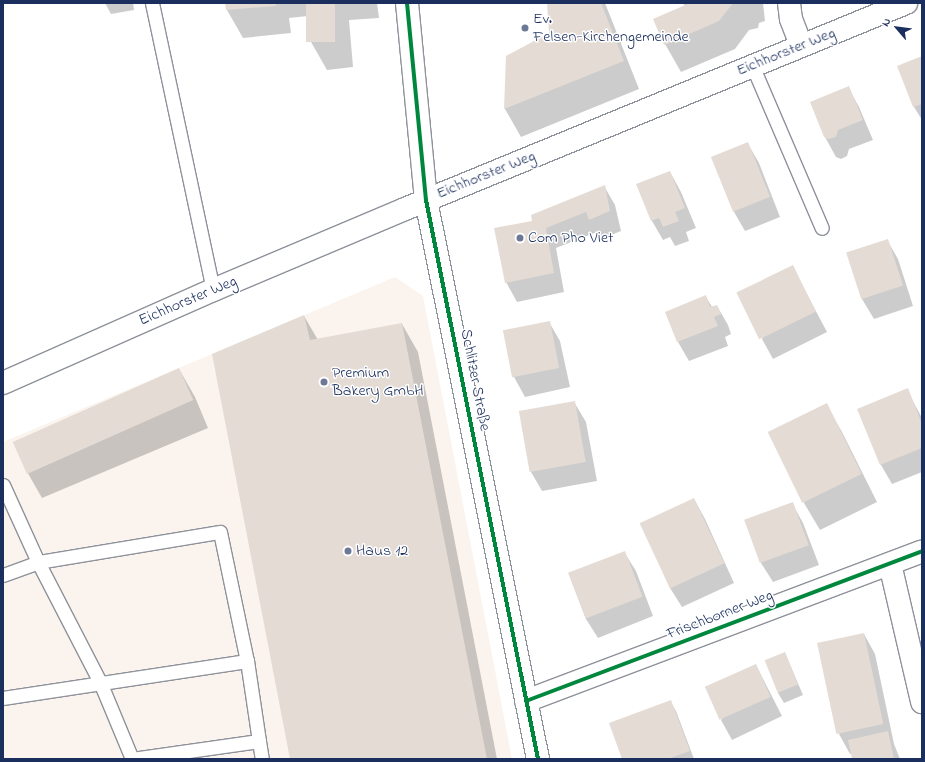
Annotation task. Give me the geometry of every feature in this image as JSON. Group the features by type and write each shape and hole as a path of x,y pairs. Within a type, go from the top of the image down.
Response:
{"street":[{"name":"Schlitzer Straße","path":"407,3 426,200 538,759"},
{"path":"789,3 791,19 801,45"},
{"name":"Eichhorster Weg","path":"3,383 213,290 426,200 906,3"},
{"name":"Frischborner Weg","path":"526,701 922,551"},
{"path":"890,564 922,702"}],"lane":[{"path":"152,3 213,290"},
{"path":"752,65 822,228"},
{"path":"3,485 38,562 100,682 132,759 159,757 259,741"},
{"path":"3,575 38,562 220,532 247,662 262,759"},
{"path":"3,698 100,682 247,662"}],"shaded area":[{"path":"395,277 423,296 512,759 3,759 3,442"}],"building":[{"path":"225,3 275,3 276,6 226,10"},
{"path":"306,3 335,3 335,42 306,42"},
{"path":"547,3 601,3 624,61 504,109 506,56 549,33"},
{"path":"690,3 733,3 719,21 664,45 653,19"},
{"path":"922,56 922,104 913,107 897,66"},
{"path":"849,86 863,120 838,130 836,137 829,139 824,137 810,102"},
{"path":"748,142 770,197 733,212 711,157"},
{"path":"670,171 685,208 675,212 679,221 663,227 659,218 651,221 636,184"},
{"path":"605,185 610,211 589,220 586,212 546,228 554,273 505,283 494,228 532,221 531,215"},
{"path":"888,239 903,286 861,299 846,253"},
{"path":"793,265 816,312 759,339 736,293"},
{"path":"706,295 710,307 717,305 721,314 714,317 718,326 677,342 665,312"},
{"name":"Haus 12","path":"304,315 310,340 402,323 487,759 290,759 212,354"},
{"path":"550,321 559,368 512,377 503,330"},
{"path":"179,368 193,400 27,474 13,442"},
{"path":"908,388 922,424 922,448 880,465 857,409"},
{"path":"575,401 586,462 530,472 519,411"},
{"path":"827,403 862,474 802,503 768,432"},
{"path":"694,498 724,563 670,589 640,523"},
{"path":"793,502 809,545 760,563 744,520"},
{"path":"625,551 643,597 586,619 568,573"},
{"path":"864,633 883,724 836,734 817,643"},
{"path":"785,652 798,684 778,693 765,660"},
{"path":"756,664 771,697 719,720 705,687"},
{"path":"671,700 690,751 668,759 622,759 609,723"},
{"path":"888,731 894,759 852,759 848,740"}],"cycle path":[{"path":"407,3 426,200 538,759"},
{"path":"526,701 922,551"}],"place":[{"name":"Ev. Felsen-Kirchengemeinde","path":"525,28"},
{"name":"Com Pho Viet","path":"520,238"},
{"name":"Premium Bakery GmbH","path":"324,382"},
{"name":"Haus 12","path":"348,551"}]}
